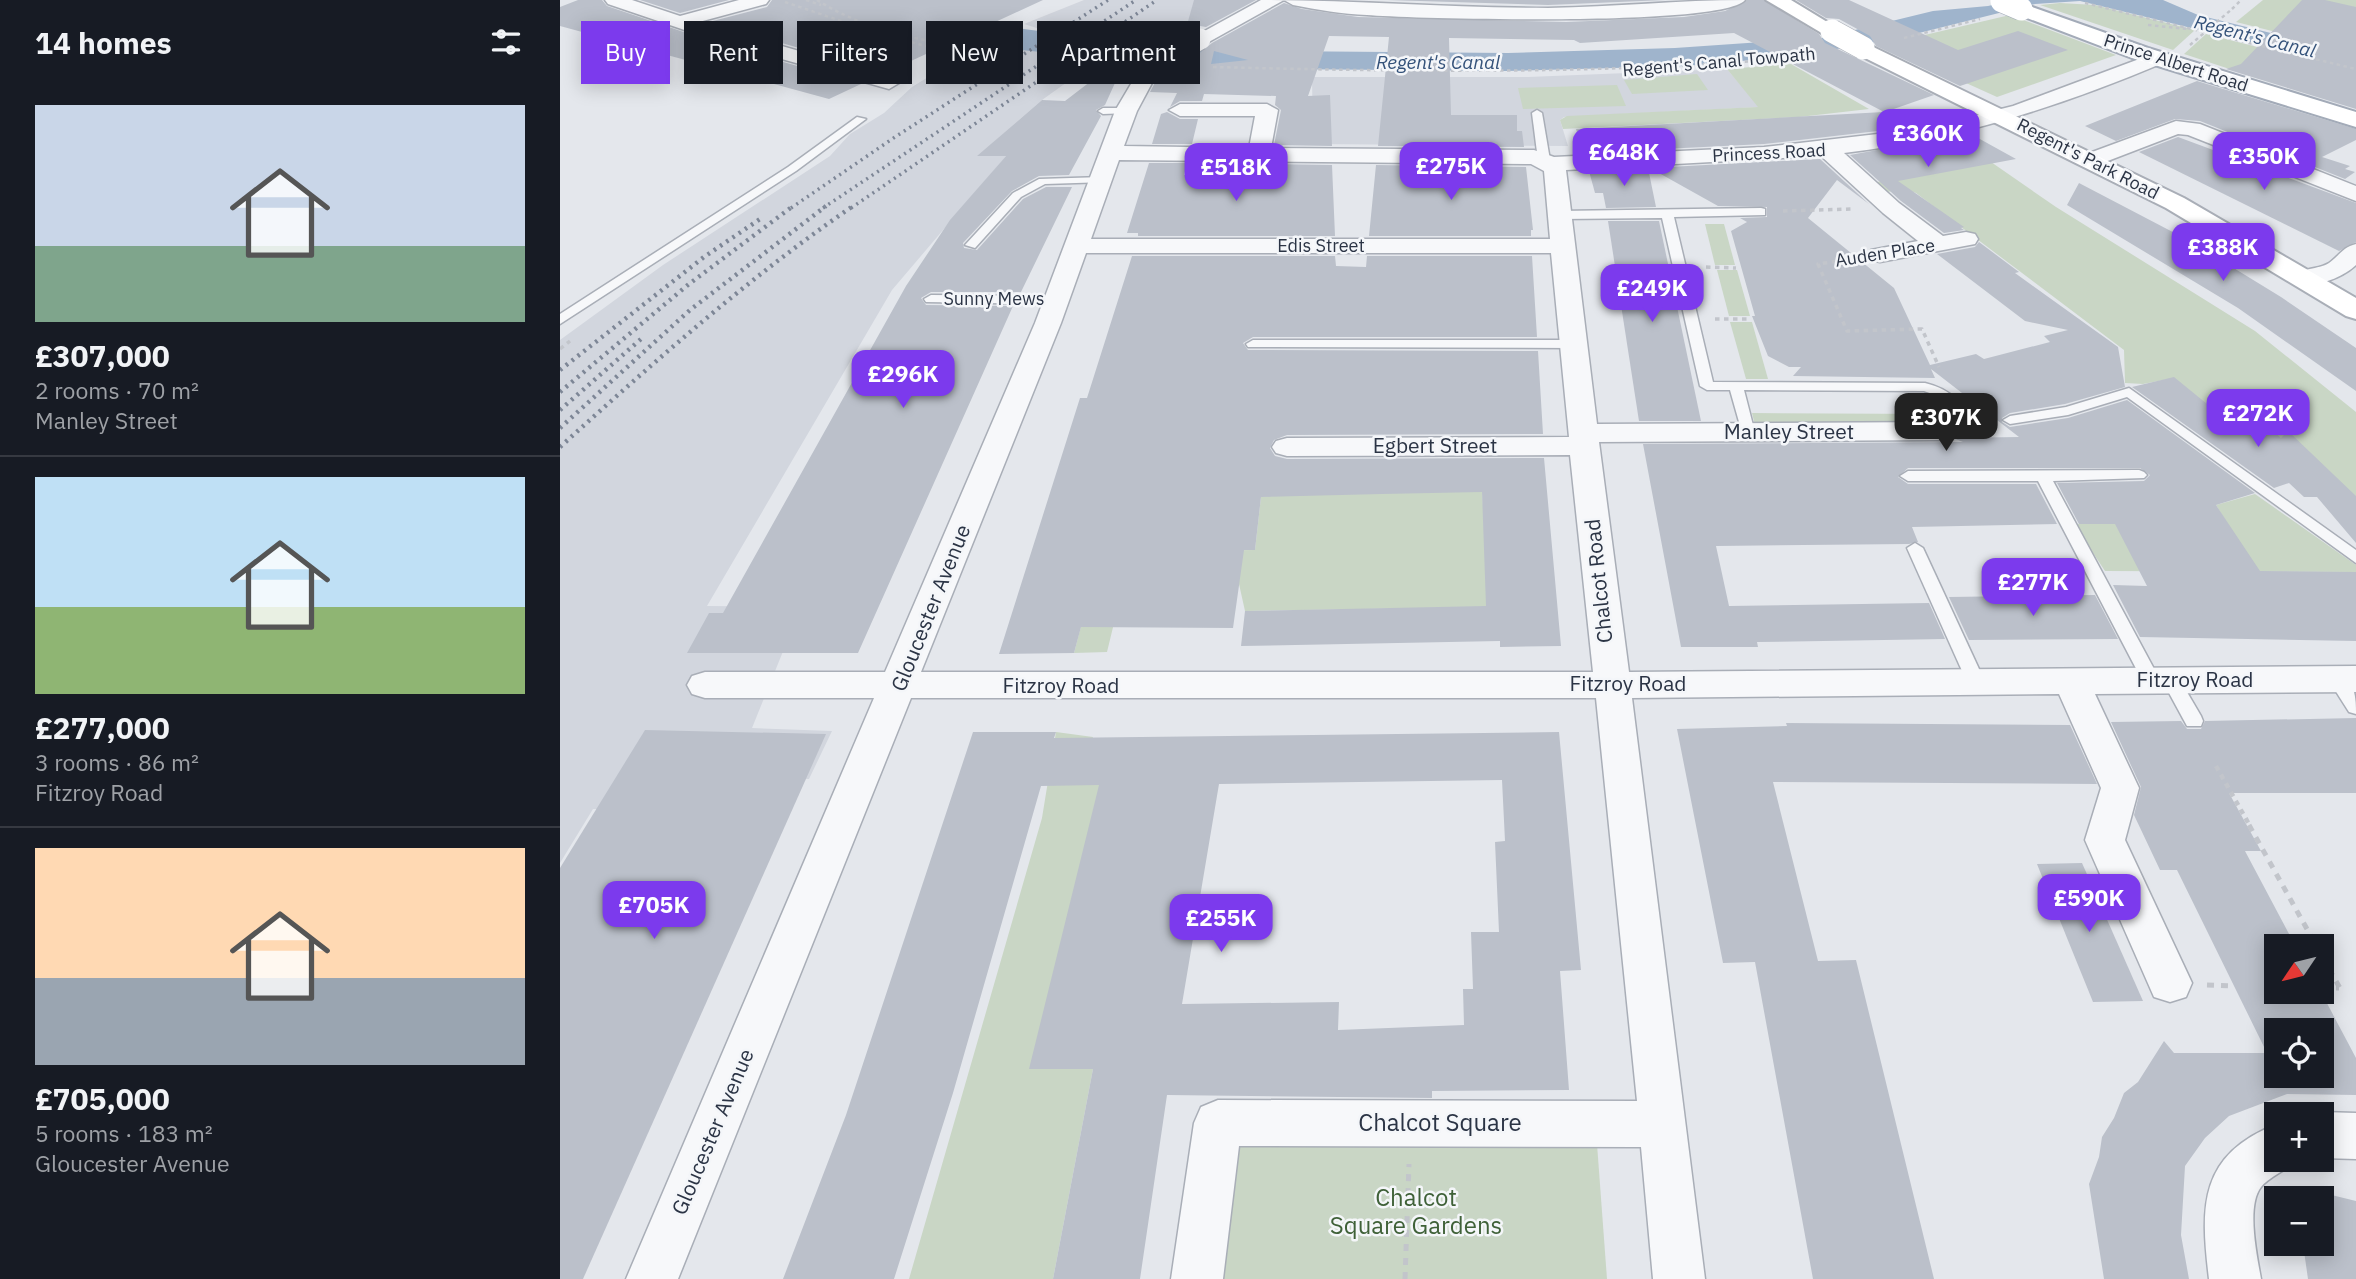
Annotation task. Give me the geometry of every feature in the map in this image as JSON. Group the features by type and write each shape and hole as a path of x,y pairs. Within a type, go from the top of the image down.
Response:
{"street":[{"path":"614,0 682,20 724,37 797,57"},
{"path":"682,20 760,0"},
{"path":"1200,39 1275,0"},
{"path":"1293,0 1363,10 1513,13 1642,10 1737,0"},
{"name":"Regent's Park Road","path":"1776,0 1863,48 2092,160 2227,231 2356,310"},
{"name":"Prince Albert Road","path":"2003,7 2356,120"},
{"name":"Princess Road","path":"1113,153 1548,162 1828,150 1925,134 2003,117 2158,58"},
{"path":"859,111 888,84"},
{"name":"Gloucester Avenue","path":"652,1279 900,686 1057,300 1113,153 1115,111 1128,84"},
{"path":"1180,110 1267,110 1259,154"},
{"path":"2092,160 2176,127 2192,129 2356,194"},
{"path":"1828,150 1891,208 1938,244"},
{"name":"Chalcot Road","path":"1548,162 1555,171 1582,440 1663,1124"},
{"name":"Edis Street","path":"1078,246 1561,230"},
{"name":"Auden Place","path":"1880,255 1966,239"},
{"path":"2306,278 2337,269 2356,251"},
{"name":"Manley Street","path":"1582,440 1748,433 1941,431"},
{"name":"Egbert Street","path":"1287,447 1582,440"},
{"name":"Fitzroy Road","path":"705,685 1610,685 2161,680 2350,688"},
{"path":"2071,681 2120,788 2105,840 2170,983"},
{"name":"Chalcot Square","path":"1197,1279 1218,1123 1663,1124"},
{"path":"1663,1124 1679,1279"},
{"path":"2334,1135 2356,1136"},
{"path":"2235,1279 2228,1219 2231,1198 2243,1168 2264,1154"}],"lane":[{"path":"560,320 781,176 859,111"},
{"path":"1537,113 1548,162"},
{"path":"971,245 1017,195 1043,181 1103,180"},
{"path":"1561,230 1667,214 1761,212"},
{"path":"1667,214 1707,386 1925,387 1942,391 1954,400"},
{"name":"Sunny Mews","path":"931,299 1057,300"},
{"path":"1253,344 1572,344"},
{"path":"1736,386 1748,433"},
{"path":"2010,420 2068,411 2129,392 2356,558"},
{"name":"Manley Street","path":"1941,431 1966,431 1954,400"},
{"path":"1908,476 2139,475"},
{"path":"2043,476 2161,680 2194,721"},
{"path":"1916,548 1976,682"}],"path":[{"path":"781,0 876,33 926,46"},
{"path":"806,0 890,31 926,38"},
{"path":"817,0 822,5"},
{"path":"2190,45 2241,0"},
{"path":"2081,2 2356,69"},
{"path":"1898,39 2003,7"},
{"name":"Regent's Canal Towpath","path":"1203,66 1328,72 1476,73 1705,66 1821,54"},
{"path":"1110,60 1138,65 1104,67 1110,60"},
{"path":"1761,212 1891,208"},
{"name":"Auden Place","path":"1880,255 1818,264 1847,331 1922,329 1954,400"},
{"path":"1693,319 1751,319"},
{"path":"2216,766 2309,934"},
{"path":"2334,978 2340,988 2334,988"},
{"path":"1405,1279 1410,1123"}],"shaded area":[{"path":"1084,0 1247,0 1200,26 1200,21 1037,21 1037,28 1024,24"},
{"path":"1037,34 1037,84 1064,84 996,140 984,156 1006,156 892,290 707,606 801,607 752,728 832,731 809,779 685,780 668,809 593,809 560,863 560,340 663,265 830,156 850,134 884,113 912,87 926,78 926,84 1023,84 1023,43"},
{"path":"1727,69 1759,107 1564,117 1560,120 1568,146 1313,144 1312,77 1528,77"}],"green space":[{"path":"2263,0 2356,0 2356,52 2236,22"},
{"path":"2040,5 2095,5 2195,30 2173,50"},
{"path":"2010,15 2116,55 1997,97 1882,45"},
{"path":"2206,34 2356,72 2260,79 2184,54"},
{"path":"1791,64 1869,109 1799,117 1563,129 1560,120 1567,116 1758,107 1727,69"},
{"path":"1697,74 1708,90 1632,94 1624,80"},
{"path":"1617,85 1626,106 1523,109 1518,88"},
{"path":"1991,162 2056,207 2255,331 2356,412 2356,499 2323,465 2310,466 2253,412 2221,417 2174,378 2143,384 2125,383 2124,350 1916,193 1906,189 1887,192 1877,182"},
{"path":"1705,224 1724,224 1735,265 1715,265"},
{"path":"1717,270 1737,270 1750,316 1729,316"},
{"path":"1218,291 1145,551 1255,550 1261,497 1481,466 1488,607 1245,611 1239,584 1123,586 1107,652 1074,653 1120,478"},
{"path":"1730,322 1752,322 1768,379 1746,379"},
{"path":"1752,413 1934,414 1939,426 1755,425"},
{"path":"2255,494 2356,565 2356,572 2105,571 2074,524 2227,523 2216,505"},
{"path":"1056,732 1093,737 1082,785 1122,785 1030,1069 1093,1069 1053,1279 909,1279 1042,818"},
{"name":"Chalcot Square Gardens","path":"1238,1144 1597,1144 1607,1279 1222,1279"}],"water":[{"name":"Regent's Canal","path":"2014,0 2163,0 2198,15 2356,54 2356,68 2080,1 2035,4 1903,37 1798,56 1686,66 1506,71 1278,69 1200,64 1200,50 1508,53 1675,48 1822,38 1933,11 1988,6"},
{"path":"912,26 926,26 926,34 912,31"},
{"path":"1023,29 1037,31 1037,52 1023,50"}],"building":[{"path":"578,0 602,0 607,6 651,21 581,21 581,32 560,26 560,7"},
{"path":"640,0 729,0 680,13"},
{"path":"772,0 1043,0 998,21 926,21 926,54 912,61 912,21 797,21 797,48 783,43 783,21 713,21 767,7"},
{"path":"1194,0 1256,0 1206,27 1200,26 1200,21 1188,21"},
{"path":"1387,0 1665,0 1548,5"},
{"path":"1747,0 1764,0 1819,34 1825,43 1934,95 1885,112 1927,110 1946,120 1921,126 1764,144 1583,153 1576,129 1884,112 1734,33 1580,43 1574,40 1449,38 1451,115 1517,115 1517,131 1522,131 1524,147 1378,146 1389,37 1329,36 1308,96 1330,95 1332,146 1274,145 1281,110 1275,105 1276,96 1204,94 1202,101 1180,101 1170,107 1177,93 1150,92 1154,84 1200,84 1200,53 1212,43 1284,3 1302,9 1358,17 1566,22 1684,17 1725,11","holes":["1214,51 1248,60 1211,64"]},
{"path":"1796,0 1849,0 1958,50 2018,31 2068,50 1960,86 1876,46 1870,36 1839,19 1826,18"},
{"path":"2302,0 2325,0 2356,7 2356,109 2226,69 2241,64"},
{"path":"670,27 684,32 684,60 670,56"},
{"path":"783,62 797,66 797,84 861,84 829,99 774,84 783,84"},
{"path":"2197,81 2356,129 2356,140 2322,157 2350,166 2345,169 2355,172 2345,179 2200,121 2175,119 2116,141 2085,126"},
{"path":"1087,84 1115,84 1105,105 1096,110 1101,116 1069,175 1039,176 1012,191 963,243 964,248 977,250 1023,199 1046,187 1072,187 1021,292 931,292 921,298 926,305 1013,306 858,653 687,653 709,613 723,613 906,286 950,220 1006,156 977,156 1042,100 1065,101"},
{"path":"1167,112 1180,119 1198,119 1192,144 1152,144 1161,114"},
{"path":"1969,133 2016,159 1898,181 1964,227 1961,228 1964,230 1944,233 1901,201 1850,155"},
{"path":"2178,137 2356,203 2356,242 2339,251 2139,152"},
{"path":"1820,159 1869,204 1837,180 1808,218 1894,288 1930,365 1976,354 1984,359 2050,342 2044,336 2068,330 2025,321 1937,254 1975,247 1979,242 2019,272 2015,273 2118,347 2125,387 2065,404 2010,413 2002,418 2002,422 2010,427 2068,418 2127,400 2255,493 2216,505 2260,571 2356,572 2356,641 2140,637 2113,585 2147,586 2115,524 2079,524 2057,483 2144,481 2150,475 2140,468 1908,468 1898,477 1908,484 2036,484 2057,524 1912,527 1918,542 1909,544 1716,546 1729,606 1929,603 1945,639 1757,642 1758,647 1681,647 1643,444 1963,442 1953,438 2019,437 1931,369 1935,378 1793,376 1801,367 1789,367 1768,356 1752,316 1755,316 1731,231 1747,222 1740,218 1767,217 1767,207 1718,206 1650,168"},
{"path":"1149,163 1187,163 1184,175 1265,174 1267,164 1332,165 1335,236 1138,236 1138,233 1127,233"},
{"path":"1376,165 1526,167 1533,230 1531,236 1369,236"},
{"path":"1648,168 1656,207 1606,208 1603,193 1595,193 1589,171"},
{"path":"2079,183 2188,240 2281,297 2356,348 2356,391 2238,308 2067,205"},
{"path":"1608,221 1659,221 1701,421 1639,421"},
{"path":"1132,256 1335,256 1336,266 1366,267 1367,256 1532,256 1537,337 1253,337 1243,343 1248,350 1538,351 1543,434 1287,435 1274,440 1270,448 1275,456 1287,459 1544,458 1561,646 1500,647 1500,641 1241,646 1245,611 1486,606 1482,492 1261,497 1255,550 1244,550 1233,628 1081,627 1074,653 999,654 1080,398 1087,398"},
{"path":"2174,377 2223,417 2253,412 2281,438 2288,431 2356,496 2356,543 2317,497 2304,497 2289,483 2274,488 2132,387"},
{"path":"2095,595 2118,639 1969,640 1949,597"},
{"path":"2356,718 2356,793 2229,793 2261,851 2245,851 2289,934 2264,934 2264,1004 2327,1004 2356,1058 2356,1095 2287,1094 2229,1116 2205,1138 2185,1166 2181,1235 2189,1279 2104,1279 2089,1184 2099,1157 2102,1137 2114,1118 2124,1093 2138,1082 2164,1041 2174,1053 2264,1053 2264,1088 2334,1088 2334,1018 2264,1018 2264,1047 2177,870 2160,870 2134,815 2141,787 2111,722 2181,721 2187,729 2201,729 2205,721"},
{"path":"1786,723 2070,725 2097,784 1773,782 1818,961 1856,960 1934,1279 1813,1279 1755,962 1723,963 1677,729 1787,726"},
{"path":"645,730 826,734 583,1279 560,1279 560,868"},
{"path":"973,732 1056,732 1054,738 1559,732 1581,970 1560,971 1569,1090 1432,1091 1432,1098 1167,1095 1140,1279 1053,1279 1093,1069 1029,1069 1099,785 1041,786 953,1093 894,1279 783,1279 846,1115","holes":["1502,780 1505,841 1495,842 1499,932 1471,932 1473,989 1463,989 1464,1025 1338,1030 1339,1002 1182,1004 1219,784"]},
{"path":"2082,863 2143,1001 2093,1002 2037,864"},
{"path":"2334,1196 2356,1201 2356,1279 2308,1279 2305,1256 2334,1256"}],"railway":[{"path":"791,208 895,137 1108,0"},
{"path":"826,206 1136,0"},
{"path":"851,208 1157,0"},
{"path":"560,392 689,284 793,206"},
{"path":"560,428 690,310 826,206"},
{"path":"560,447 739,291 853,206"},
{"path":"560,370 704,257 760,219"},
{"path":"560,410 641,339"}]}
